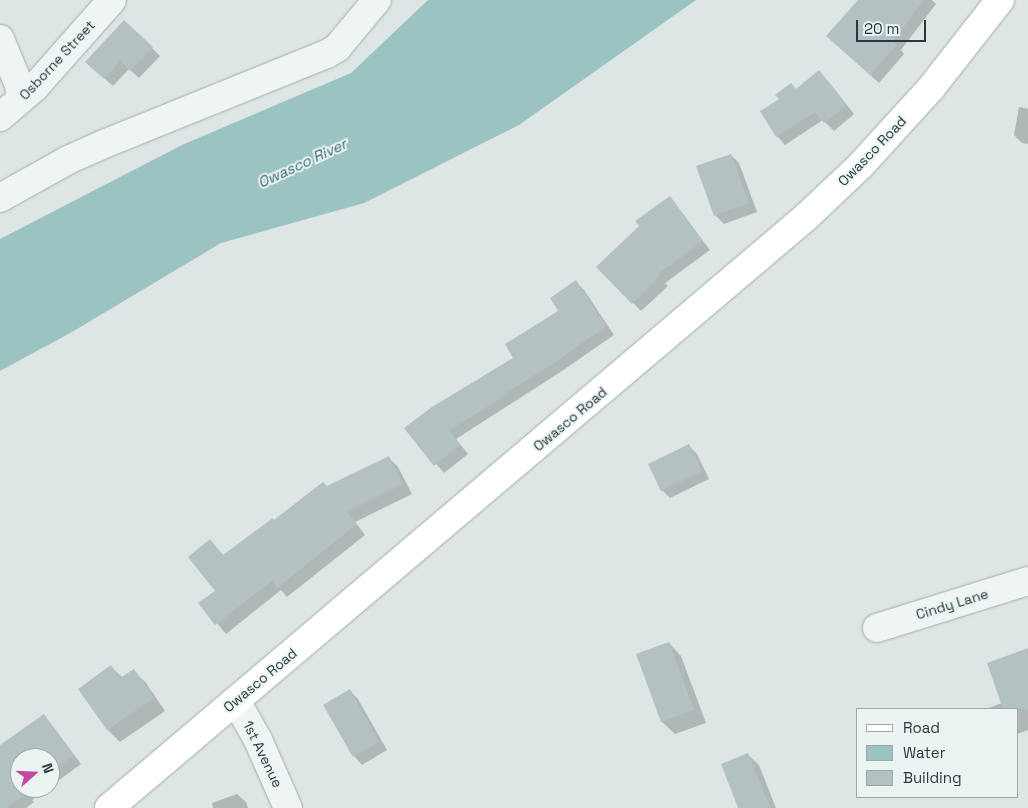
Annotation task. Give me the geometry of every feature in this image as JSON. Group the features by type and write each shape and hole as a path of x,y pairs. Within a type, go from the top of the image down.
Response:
{"main road":[{"name":"Owasco Road","path":"109,808 805,218 861,165 931,88 1000,0"}],"street":[{"name":"Osborne Street","path":"0,117 35,87 112,0"},
{"path":"0,198 68,160 104,144 327,54 337,48 377,0"},
{"path":"0,39 19,84 21,99"},
{"name":"Cindy Lane","path":"877,628 1028,582"},
{"name":"1st Avenue","path":"236,701 258,740 288,808"}],"water":[{"name":"Owasco River","path":"428,0 696,0 519,125 364,203 221,243 72,332 0,371 0,239 182,145 351,73"}],"building":[{"path":"858,0 924,0 893,41 897,45 870,75 826,36"},
{"path":"124,20 153,47 130,71 120,61 104,79 85,62"},
{"path":"819,70 847,105 824,123 815,112 776,137 760,111 779,99 775,95 791,83 796,89"},
{"path":"731,154 749,203 714,216 696,166"},
{"path":"670,196 703,241 658,274 660,276 632,304 596,267 639,226 635,221"},
{"path":"576,280 606,326 554,363 499,397 500,399 449,430 460,445 434,466 404,428 432,407 513,358 505,344 558,311 550,298"},
{"path":"689,444 702,471 661,491 648,464"},
{"path":"389,456 403,484 347,512 357,524 277,588 272,581 215,625 198,603 215,591 188,557 210,539 223,555 273,518 274,520 323,482 327,486"},
{"path":"669,642 694,710 661,722 636,654"},
{"path":"1028,648 1028,709 1003,708 987,663"},
{"path":"111,665 120,678 134,669 154,698 107,730 78,689"},
{"path":"350,689 379,742 353,757 323,705"},
{"path":"44,714 74,755 60,765 60,748 10,748 10,798 20,798 6,808 0,808 0,745"},
{"path":"748,753 770,808 738,808 721,764"}]}
